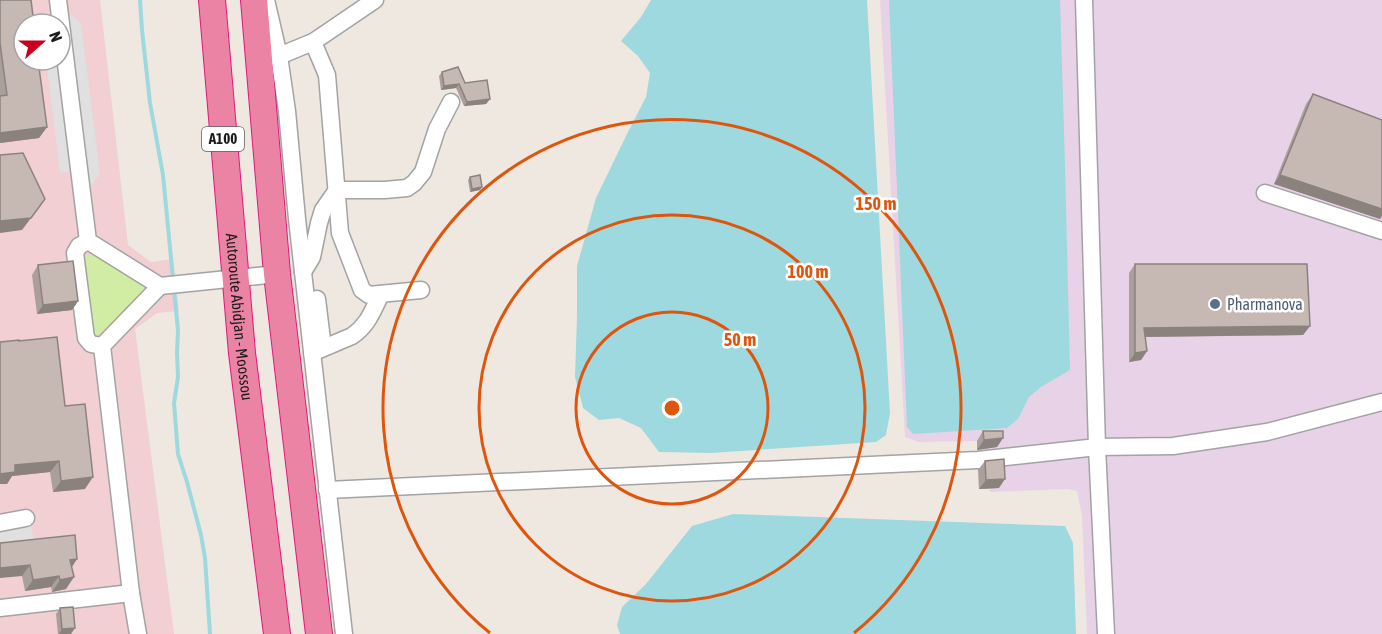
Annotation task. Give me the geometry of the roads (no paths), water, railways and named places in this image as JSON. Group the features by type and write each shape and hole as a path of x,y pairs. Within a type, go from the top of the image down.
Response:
{"highway":[{"name":"Autoroute Abidjan - Moossou","path":"212,0 242,353 277,634"},
{"name":"A100","path":"254,0 278,274 319,634"}],"street":[{"path":"58,0 88,241"},
{"path":"266,0 279,56 287,111 303,273 318,351"},
{"path":"279,56 313,42 375,0"},
{"path":"1084,0 1097,447 1106,634"},
{"path":"313,42 327,75 340,233 362,290 369,295 421,290"},
{"path":"337,190 385,190 406,188 414,183 423,172 437,129 451,102"},
{"path":"337,190 323,210 312,257 327,490 344,634"},
{"path":"1265,193 1382,231"},
{"path":"297,219 329,226 340,233"},
{"path":"88,241 160,286 278,274"},
{"path":"88,241 79,246 75,253 86,338 91,344 102,346"},
{"path":"303,273 312,257"},
{"path":"102,346 160,286"},
{"path":"318,351 352,336 365,326 381,294"},
{"path":"102,346 138,634"},
{"path":"327,490 978,460 1097,447 1173,446 1267,432 1382,402"},
{"path":"0,523 26,518"},
{"path":"0,608 131,592"}],"water":[{"path":"651,0 867,0 890,413 886,435 876,442 711,453 659,452 641,428 619,418 599,420 583,408 575,377 577,266 596,198 646,97 650,73 638,56 621,41 641,17"},
{"path":"889,0 1060,0 1070,370 1029,397 1018,419 1007,428 913,434 907,427"},
{"path":"733,514 1065,526 1073,543 1076,634 620,634 617,625 622,607 646,584 692,526"}],"waterway":[{"path":"140,0 150,103 163,175 173,279"},
{"path":"174,290 178,330 178,377 174,403 178,454 201,535 205,558 210,634"}],"place":[{"name":"Pharmanova","path":"1215,304"}]}
